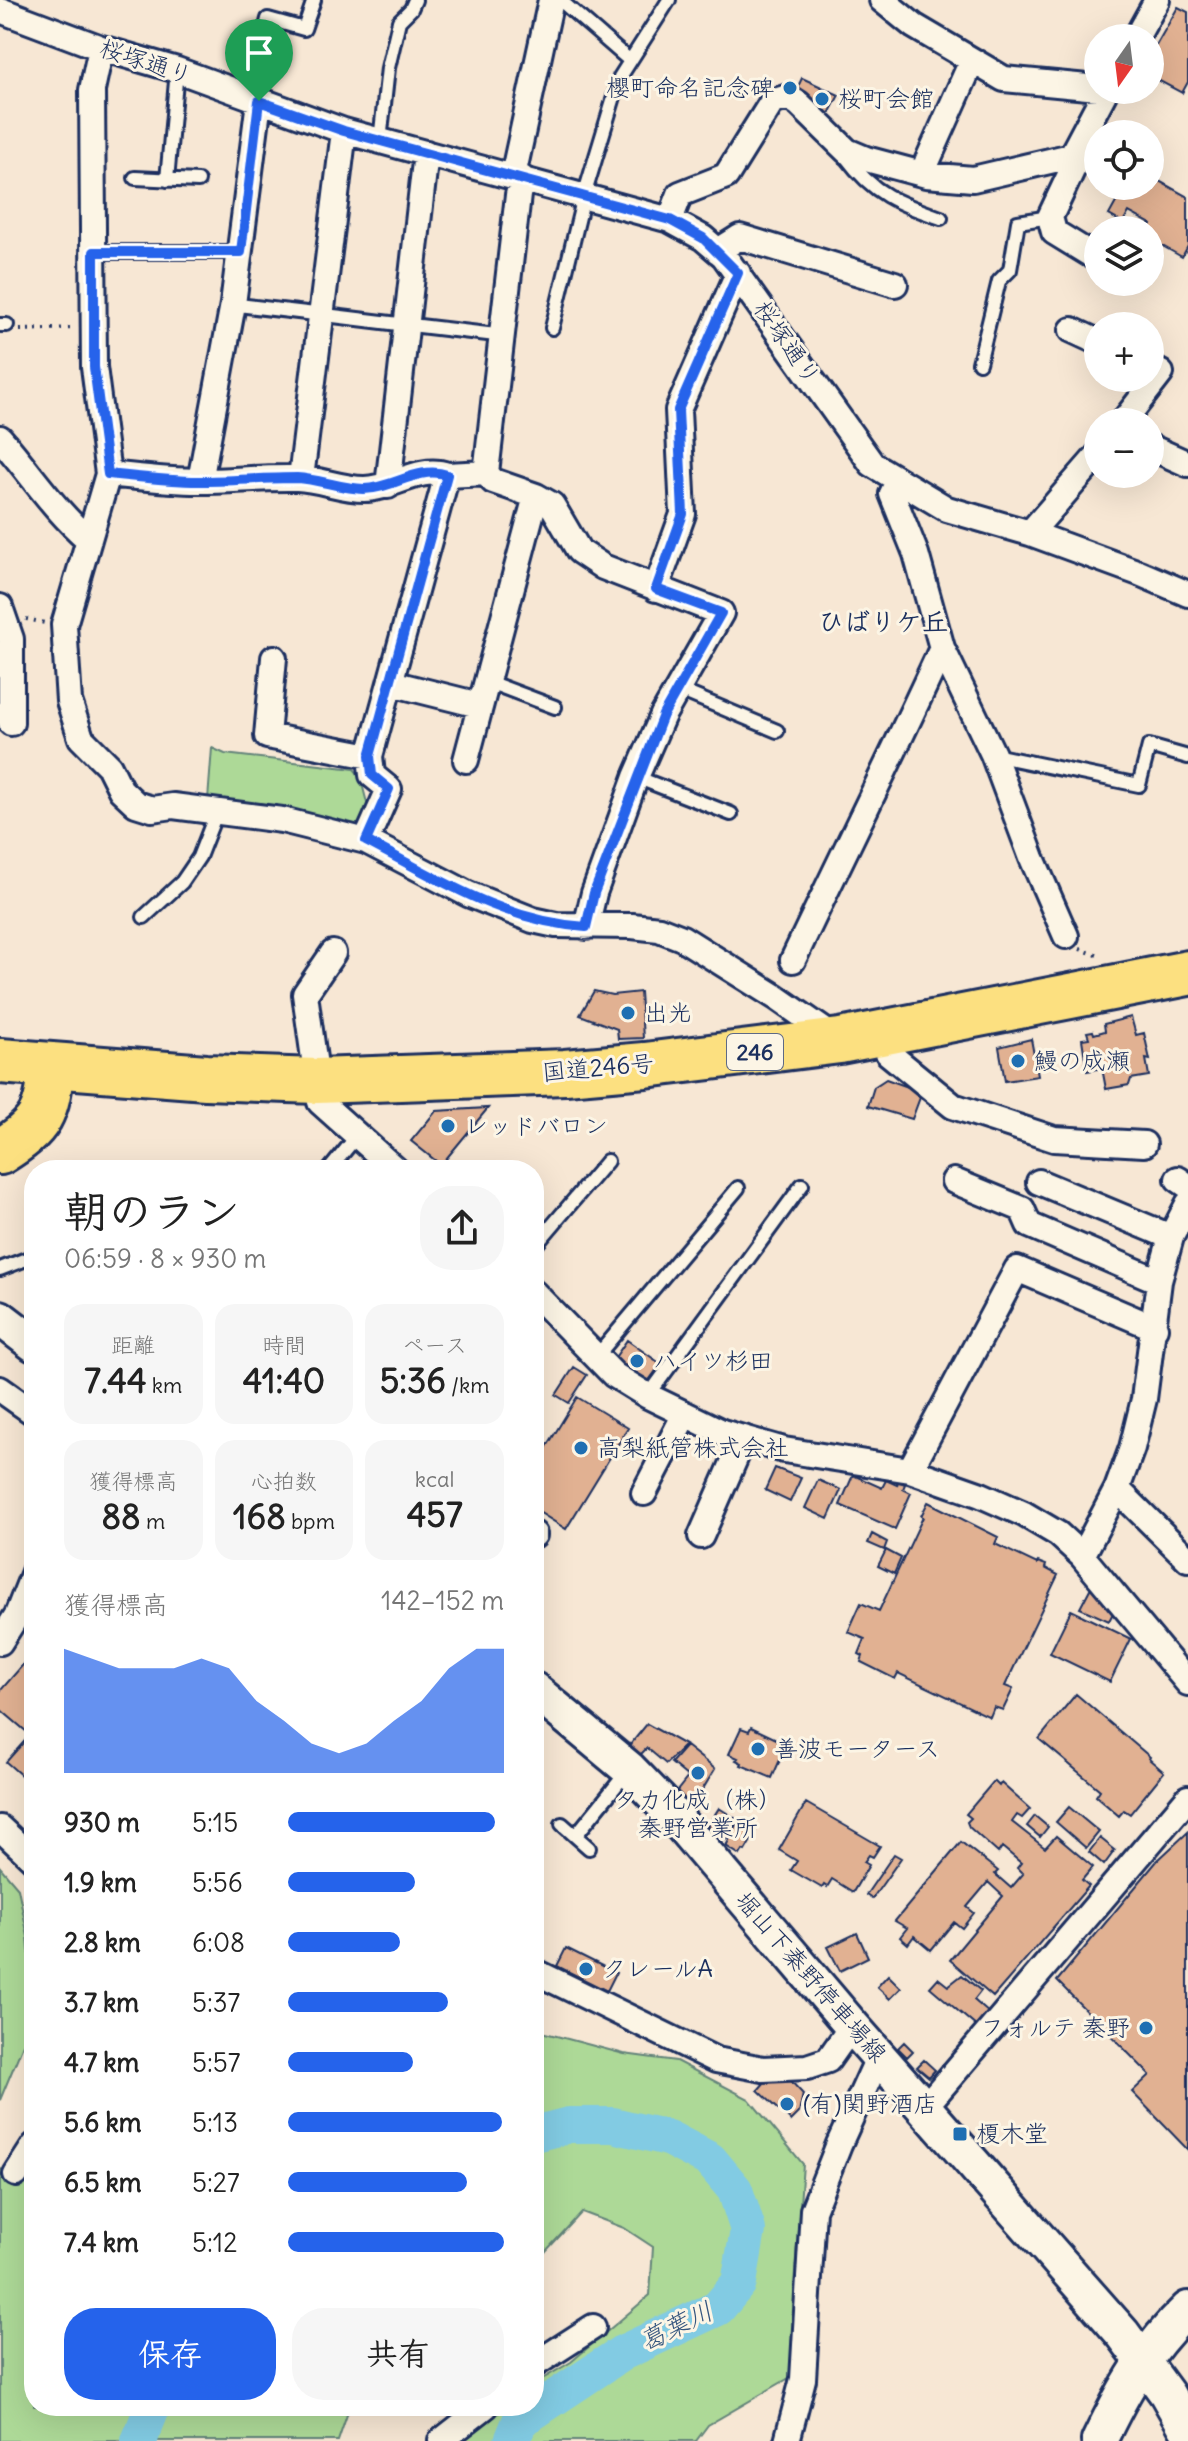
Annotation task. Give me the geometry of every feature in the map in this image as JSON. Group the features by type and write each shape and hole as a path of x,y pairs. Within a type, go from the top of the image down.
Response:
{"highway":[{"name":"国道246号","path":"0,1061 206,1077 317,1081 565,1072 860,1038 1188,973"},
{"path":"0,1152 37,1124 48,1100 52,1065"}],"main road":[{"path":"0,1318 24,1336"},
{"name":"堀山下秦野停車場線","path":"544,1698 629,1769 667,1808 852,2026 1123,2334 1167,2394 1188,2431"},
{"path":"1099,2441 1141,2362 1162,2334 1188,2309"}],"street":[{"path":"551,0 518,177 498,336 486,473 493,481 552,505 579,551 603,567 721,613 663,715 636,777 594,893 586,927"},
{"path":"882,0 914,26 1004,79 1084,87"},
{"path":"1144,24 1157,0"},
{"name":"桜塚通り","path":"0,10 344,131 670,220 703,238 738,273 872,464 947,509 1030,533 1188,594"},
{"path":"101,48 92,90 94,367 108,474 64,625 69,701 81,738 109,766 121,790 136,804 152,809 173,806 282,820 366,841 468,894 511,913 556,925 659,929 682,938 776,997 888,1053 953,1106 1054,1139 1144,1144"},
{"path":"926,175 927,162 972,61"},
{"path":"670,220 680,194 726,176 772,102 788,97 847,151 926,175 973,179 1071,156 1099,104"},
{"path":"200,481 236,305 254,99"},
{"path":"301,478 344,131"},
{"path":"388,486 426,153"},
{"path":"1071,156 1075,164 1050,217 1054,232 1084,250"},
{"path":"718,251 740,237 895,284"},
{"path":"656,589 683,514 678,410 738,273"},
{"path":"1072,330 1084,336"},
{"path":"1134,408 1146,392"},
{"path":"0,438 65,519 88,539"},
{"path":"1164,453 1188,464"},
{"path":"1030,533 1084,471"},
{"path":"108,474 200,481 301,478 363,489 388,486 425,473 486,473"},
{"path":"366,841 389,789 372,775 370,756 447,475"},
{"path":"898,481 892,494 916,554 942,648 993,754 1032,858 1066,936"},
{"path":"466,760 536,496"},
{"path":"8,611 11,723"},
{"path":"793,960 884,777 942,648"},
{"path":"275,657 267,736 370,756"},
{"path":"391,683 479,705"},
{"path":"333,953 305,994 320,1102 385,1160"},
{"path":"1022,1209 1039,1182 1054,1139"},
{"path":"954,1181 1022,1209 1029,1225 1159,1281"},
{"path":"1039,1182 1171,1237"},
{"path":"1082,1556 1117,1489 1132,1448 1144,1399 1159,1281 1171,1237 1188,1204"},
{"path":"910,1470 1017,1269 1155,1328"},
{"path":"544,1303 614,1375 648,1396 722,1432 784,1450 910,1470 981,1495 1024,1514 1058,1534 1082,1556 1188,1683"},
{"path":"0,1389 24,1406"},
{"path":"644,1493 685,1414"},
{"path":"701,1536 744,1438"},
{"path":"1117,1489 1188,1559"},
{"path":"0,1640 24,1620"},
{"path":"923,2107 1188,1798"},
{"path":"0,1828 24,1851"},
{"path":"544,1976 716,2060 763,2069 807,2067 828,2060 852,2026"},
{"path":"787,2441 803,2379 813,2210 879,2056"},
{"path":"16,2174 24,2162"},
{"path":"544,2359 593,2327"},
{"path":"441,2441 473,2416"}],"lane":[{"path":"254,99 268,19 304,29 314,0"},
{"path":"380,141 388,68 396,32 399,21 415,0"},
{"path":"560,0 629,60"},
{"path":"552,328 584,196 620,77 669,0"},
{"path":"167,180 177,70"},
{"path":"847,151 846,157 863,181 900,203 941,218"},
{"path":"135,178 198,181"},
{"path":"979,363 999,281 1010,270 1018,222 1050,217"},
{"path":"94,252 241,252"},
{"path":"236,305 498,336"},
{"path":"486,681 555,707"},
{"path":"677,689 777,731"},
{"path":"993,754 1139,785 1149,746 1188,757"},
{"path":"636,777 731,814"},
{"path":"144,917 182,882 199,857 217,811"},
{"path":"337,1160 357,1136"},
{"path":"544,1235 607,1161"},
{"path":"648,1396 802,1185"},
{"path":"596,1357 738,1188"},
{"path":"0,1269 24,1260"},
{"path":"576,1835 629,1769"},
{"path":"562,1824 589,1848"}],"path":[{"path":"6,327 94,328"},
{"path":"8,611 41,623 54,624"}],"green space":[{"path":"212,748 225,754 354,769 360,776 368,807 359,827 208,800"},
{"path":"0,1867 18,1888 24,1917 24,2042 0,2100"},
{"path":"544,2033 624,2054 676,2061 749,2099 803,2164 794,2285 796,2374 708,2425 696,2441 458,2441 490,2416 544,2416 544,2378 571,2362 650,2295 653,2247 624,2228 582,2212 544,2253"},
{"path":"0,2169 24,2176 24,2416 347,2416 338,2441 0,2441"}],"building":[{"path":"1178,7 1188,12 1188,82 1182,93 1164,83 1164,32"},
{"name":"桜町会館","path":"802,78 839,95 829,114 795,93"},
{"path":"1164,184 1188,197 1188,246 1182,257 1164,247 1164,216 1136,216 1129,212 1127,216 1109,215 1117,200 1164,200"},
{"path":"594,991 612,995 640,992 643,1038 618,1039 617,1029 580,1015"},
{"path":"1131,1017 1136,1035 1144,1033 1150,1060 1146,1059 1149,1076 1131,1079 1129,1085 1106,1089 1102,1068 1087,1071 1082,1039 1089,1038 1087,1032 1105,1031 1104,1024"},
{"name":"鰻の成瀬","path":"1031,1039 1038,1076 1005,1081 999,1047"},
{"path":"886,1079 922,1092 912,1119 868,1106 874,1087"},
{"name":"レッドバロン","path":"488,1108 445,1160 435,1160 411,1141 436,1111"},
{"name":"ハイツ杉田","path":"627,1340 661,1364 647,1383 614,1359"},
{"path":"574,1367 587,1375 569,1403 556,1395"},
{"name":"高梨紙管株式会社","path":"577,1397 628,1428 566,1529 544,1515 544,1451"},
{"path":"775,1468 801,1478 790,1502 765,1490"},
{"path":"853,1475 882,1488 886,1480 897,1485 898,1481 905,1484 903,1489 911,1493 895,1529 840,1505"},
{"path":"818,1480 841,1490 828,1519 805,1508"},
{"path":"928,1502 998,1537 995,1544 1037,1564 1046,1565 1045,1568 1058,1575 1005,1686 1013,1689 1003,1710 994,1707 990,1717 898,1673 895,1679 861,1662 863,1656 859,1654 865,1639 848,1632 861,1603 879,1611"},
{"path":"872,1534 887,1542 884,1550 868,1543"},
{"path":"886,1550 901,1558 894,1574 878,1566"},
{"path":"1091,1587 1114,1611 1109,1621 1080,1608"},
{"path":"1071,1610 1131,1639 1110,1682 1050,1653"},
{"path":"24,1663 24,1729 0,1709 0,1691"},
{"path":"1076,1694 1164,1772 1130,1814 1124,1810 1119,1816 1096,1796 1100,1790 1039,1739"},
{"path":"647,1724 685,1745 666,1764 647,1748 640,1755 630,1745"},
{"name":"善波モータース","path":"751,1727 787,1744 772,1778 741,1765 736,1760 738,1758 729,1754 741,1728 749,1731"},
{"path":"24,1742 24,1774 22,1776 6,1762"},
{"name":"タカ化成（株） 秦野営業所","path":"686,1746 715,1769 692,1807 677,1791 688,1777 671,1763"},
{"path":"994,1781 999,1786 1001,1783 1030,1809 1022,1818 1017,1815 1012,1822 1045,1848 1056,1836 1093,1867 1082,1880 1089,1886 993,1997 950,1960 1003,1896 988,1882 967,1907 974,1913 962,1928 954,1922 931,1950 914,1936 908,1944 900,1937 907,1928 895,1921 961,1842 998,1871 995,1874 1011,1888 1023,1874 1017,1868 1021,1863 1002,1847 998,1853 967,1822 971,1818 966,1814"},
{"path":"806,1803 880,1846 873,1857 869,1855 864,1862 869,1865 853,1892 832,1879 827,1887 824,1885 822,1888 791,1870 797,1861 779,1850"},
{"path":"1069,1807 1099,1832 1086,1848 1056,1822"},
{"path":"719,1808 738,1820 726,1839 707,1827"},
{"path":"1035,1816 1048,1827 1040,1837 1027,1826"},
{"path":"739,1821 756,1832 740,1855 726,1846"},
{"name":"フォルテ 秦野","path":"1188,1832 1188,2150 1132,2092 1150,2075 1057,1981 1157,1861"},
{"path":"1100,1838 1115,1850 1104,1865 1089,1852"},
{"path":"894,1854 901,1858 872,1899 866,1895"},
{"path":"857,1933 868,1957 840,1971 828,1947"},
{"name":"クレールA","path":"566,1948 616,1973 607,1991 557,1966"},
{"path":"888,1975 901,1988 890,1999 877,1987"},
{"path":"962,1975 981,1991 974,2000 989,2013 977,2027 930,1987 938,1978 948,1986"},
{"path":"904,2042 913,2051 907,2057 898,2048"},
{"path":"924,2060 935,2070 929,2077 917,2067"},
{"name":"(有)関野酒店","path":"788,2078 803,2094 799,2113 791,2121 758,2090 765,2082"}],"waterway":[{"name":"葛葉川","path":"544,2131 569,2125 613,2125 668,2138 710,2160 735,2190 748,2230 739,2283 718,2308 622,2353 544,2405"},
{"name":"葛葉川","path":"139,2441 149,2416"},
{"name":"葛葉川","path":"512,2441 520,2421 528,2416"}],"place":[{"name":"櫻町命名記念碑","path":"790,88"},
{"name":"桜町会館","path":"822,99"},
{"name":"出光","path":"628,1013"},
{"name":"鰻の成瀬","path":"1018,1061"},
{"name":"レッドバロン","path":"448,1126"},
{"name":"ハイツ杉田","path":"637,1361"},
{"name":"高梨紙管株式会社","path":"581,1448"},
{"name":"善波モータース","path":"758,1749"},
{"name":"タカ化成（株） 秦野営業所","path":"698,1773"},
{"name":"クレールA","path":"586,1969"},
{"name":"フォルテ 秦野","path":"1146,2028"},
{"name":"(有)関野酒店","path":"787,2104"},
{"name":"榎木堂","path":"960,2134"}],"district":[{"name":"ひばりケ丘","path":"883,622"}],"route":[{"path":"259,101 344,131 670,220 703,238 738,273 678,410 683,514 656,589 721,613 663,715 636,777 594,893 586,927 556,925 511,913 366,841 389,789 372,775 370,756 447,475 425,473 388,486 363,489 301,478 200,481 108,474 94,367 94,252 241,252 259,101"}]}
